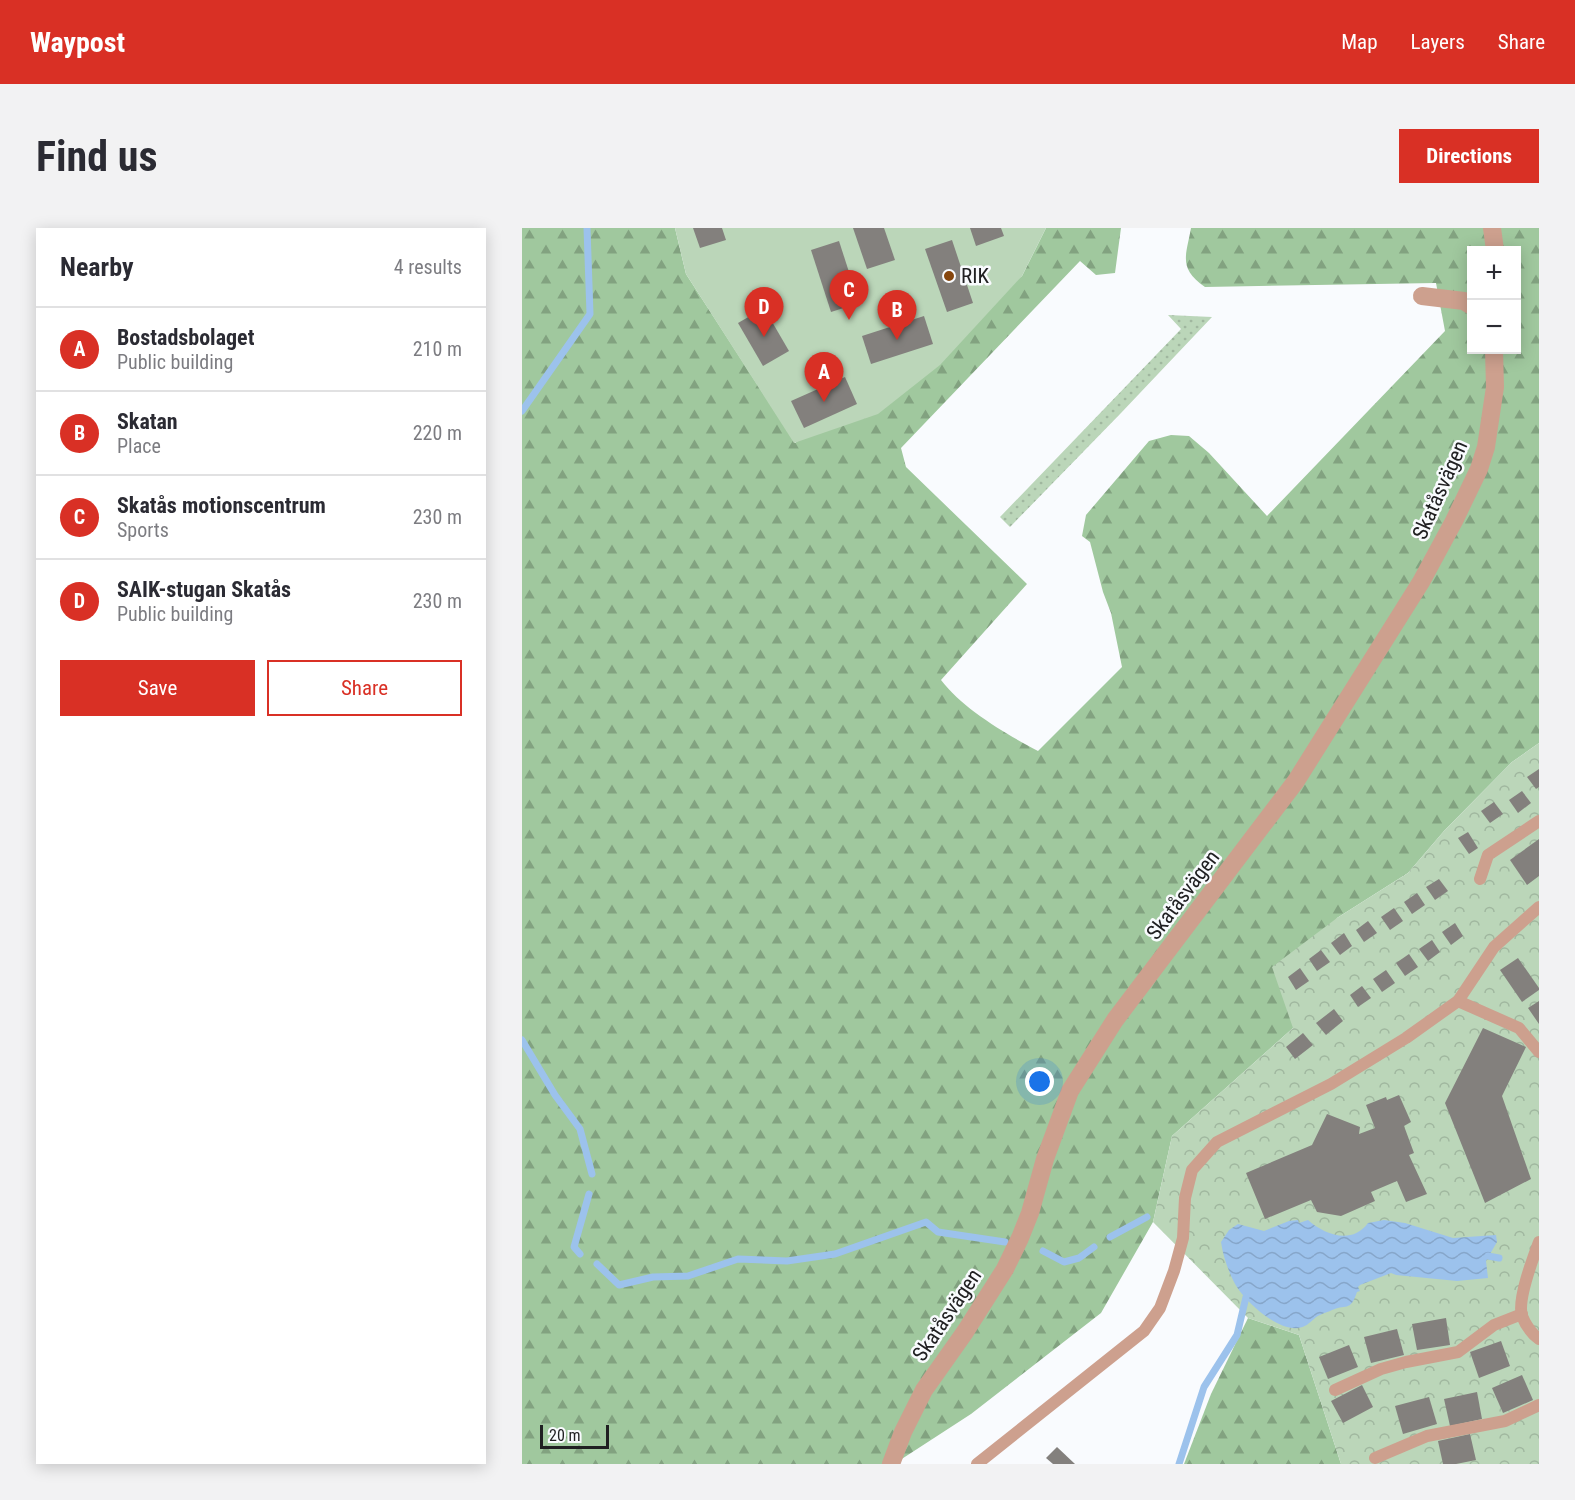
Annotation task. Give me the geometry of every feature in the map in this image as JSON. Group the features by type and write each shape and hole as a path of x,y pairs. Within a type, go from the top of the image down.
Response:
{"street":[{"path":"1492,228 1494,246"},
{"path":"1422,296 1450,298 1467,303"},
{"name":"Skatåsvägen","path":"891,1464 903,1432 924,1390 965,1332 999,1278 1020,1238 1070,1091 1115,1020 1296,781 1421,582 1479,469 1486,447 1496,387 1494,354"}],"lane":[{"path":"1480,879 1488,855 1539,821"},
{"path":"977,1464 1144,1331 1160,1308 1174,1271 1183,1238 1185,1198 1192,1170 1217,1142 1331,1084 1406,1038 1458,1001 1494,947 1539,907"},
{"path":"1458,1001 1519,1028 1539,1052"},
{"path":"1539,1242 1522,1299 1522,1314 1530,1331 1539,1339"},
{"path":"1335,1390 1381,1369 1458,1352 1494,1325 1522,1314"},
{"path":"1375,1458 1427,1436 1505,1421 1539,1405"}],"green space":[{"path":"522,228 675,228 686,274 795,443 1022,276 1046,228 1121,228 1115,273 1096,275 1080,261 901,448 906,467 1027,584 941,680 973,711 1038,751 1122,667 1111,613 1090,542 1082,536 1086,515 1149,441 1171,435 1189,436 1209,453 1267,516 1445,331 1436,283 1205,287 1196,280 1187,267 1186,254 1191,228 1539,228 1539,743 1512,762 1444,831 1408,873 1337,918 1293,1028 1172,1136 1153,1222 1101,1313 971,1414 894,1464 522,1464"},
{"path":"675,228 1046,228 1022,276 940,365 878,414 794,443 686,274"},
{"path":"1168,315 1212,317 1010,527 1000,517 1181,329"},
{"path":"1539,743 1539,1464 1341,1464 1299,1335 1248,1318 1153,1222 1172,1136 1293,1028 1272,967 1337,918 1408,873 1444,831 1512,762"},
{"path":"1248,1318 1299,1335 1341,1464 1184,1464 1211,1394"}],"water":[{"path":"1298,1220 1299,1223 1308,1220 1322,1230 1346,1236 1362,1230 1368,1223 1384,1220 1405,1223 1453,1238 1496,1235 1497,1242 1486,1261 1488,1278 1457,1281 1391,1273 1360,1285 1358,1287 1360,1291 1357,1292 1350,1305 1322,1314 1303,1327 1290,1328 1271,1320 1238,1289 1228,1268 1221,1242 1229,1230 1238,1224 1264,1231 1289,1221"}],"building":[{"path":"693,228 722,228 726,240 700,248"},
{"path":"853,228 884,228 895,260 867,269"},
{"path":"970,228 1001,228 1004,236 976,246"},
{"name":"RIK","path":"952,240 973,303 947,312 925,249"},
{"path":"839,241 859,303 831,312 811,250"},
{"path":"764,308 789,351 763,366 738,323"},
{"path":"924,316 933,344 871,364 862,336"},
{"path":"845,377 857,404 804,428 791,401"},
{"path":"1539,769 1539,787 1536,789 1527,777"},
{"path":"1522,791 1531,803 1518,813 1509,800"},
{"path":"1494,802 1503,814 1490,823 1481,811"},
{"path":"1468,832 1478,848 1469,854 1458,838"},
{"path":"1539,839 1539,876 1527,885 1510,860"},
{"path":"1439,879 1448,891 1435,900 1426,887"},
{"path":"1417,893 1425,905 1412,914 1404,902"},
{"path":"1394,908 1403,921 1390,930 1381,917"},
{"path":"1368,921 1377,933 1364,942 1356,930"},
{"path":"1455,923 1463,936 1451,945 1442,932"},
{"path":"1344,933 1352,946 1340,955 1331,943"},
{"path":"1432,940 1440,952 1428,961 1419,949"},
{"path":"1321,950 1330,962 1317,971 1309,959"},
{"path":"1409,954 1418,967 1405,976 1396,963"},
{"path":"1518,958 1539,988 1522,1002 1500,970"},
{"path":"1300,968 1309,981 1296,990 1288,977"},
{"path":"1386,970 1395,983 1382,992 1373,979"},
{"path":"1362,986 1371,998 1358,1007 1350,995"},
{"path":"1539,1001 1539,1024 1528,1008"},
{"path":"1334,1009 1343,1021 1326,1035 1316,1023"},
{"path":"1483,1028 1526,1047 1502,1096 1531,1179 1485,1203 1445,1103"},
{"path":"1303,1033 1313,1045 1295,1059 1286,1047"},
{"path":"1399,1095 1411,1122 1404,1126 1414,1153 1409,1155 1427,1194 1406,1202 1397,1181 1371,1192 1375,1201 1341,1216 1317,1212 1311,1200 1265,1219 1246,1173 1312,1145 1327,1114 1360,1127 1359,1134 1375,1128 1366,1105 1386,1097 1387,1100"},
{"path":"1446,1318 1450,1345 1417,1350 1412,1324"},
{"path":"1397,1329 1404,1355 1371,1363 1364,1337"},
{"path":"1501,1341 1510,1366 1479,1378 1470,1352"},
{"path":"1349,1345 1358,1367 1328,1379 1319,1357"},
{"path":"1522,1375 1533,1400 1503,1413 1492,1388"},
{"path":"1362,1385 1373,1407 1343,1423 1331,1401"},
{"path":"1477,1392 1482,1419 1450,1426 1444,1399"},
{"path":"1429,1397 1437,1424 1403,1434 1395,1406"},
{"path":"1470,1434 1476,1460 1443,1464 1438,1441"},
{"path":"1057,1447 1075,1464 1053,1464 1046,1458"}],"waterway":[{"path":"522,411 590,314 587,228"},
{"path":"522,1040 555,1095 580,1129 592,1174"},
{"path":"580,1254 574,1247 589,1194"},
{"path":"1110,1237 1147,1217"},
{"path":"597,1264 619,1285 653,1277 688,1276 738,1259 787,1261 835,1254 926,1222 938,1232 1005,1242"},
{"path":"1043,1251 1064,1262 1079,1258 1094,1247"},
{"path":"1488,1256 1499,1258"},
{"path":"1179,1464 1204,1387 1237,1335 1246,1297"}],"place":[{"name":"RIK","path":"949,276"},
{"name":"Skatås motionscentrum","path":"849,320"},
{"name":"SAIK-stugan Skatås","path":"764,337"},
{"name":"Skatan","path":"897,340"},
{"name":"Bostadsbolaget","path":"824,402"}]}
